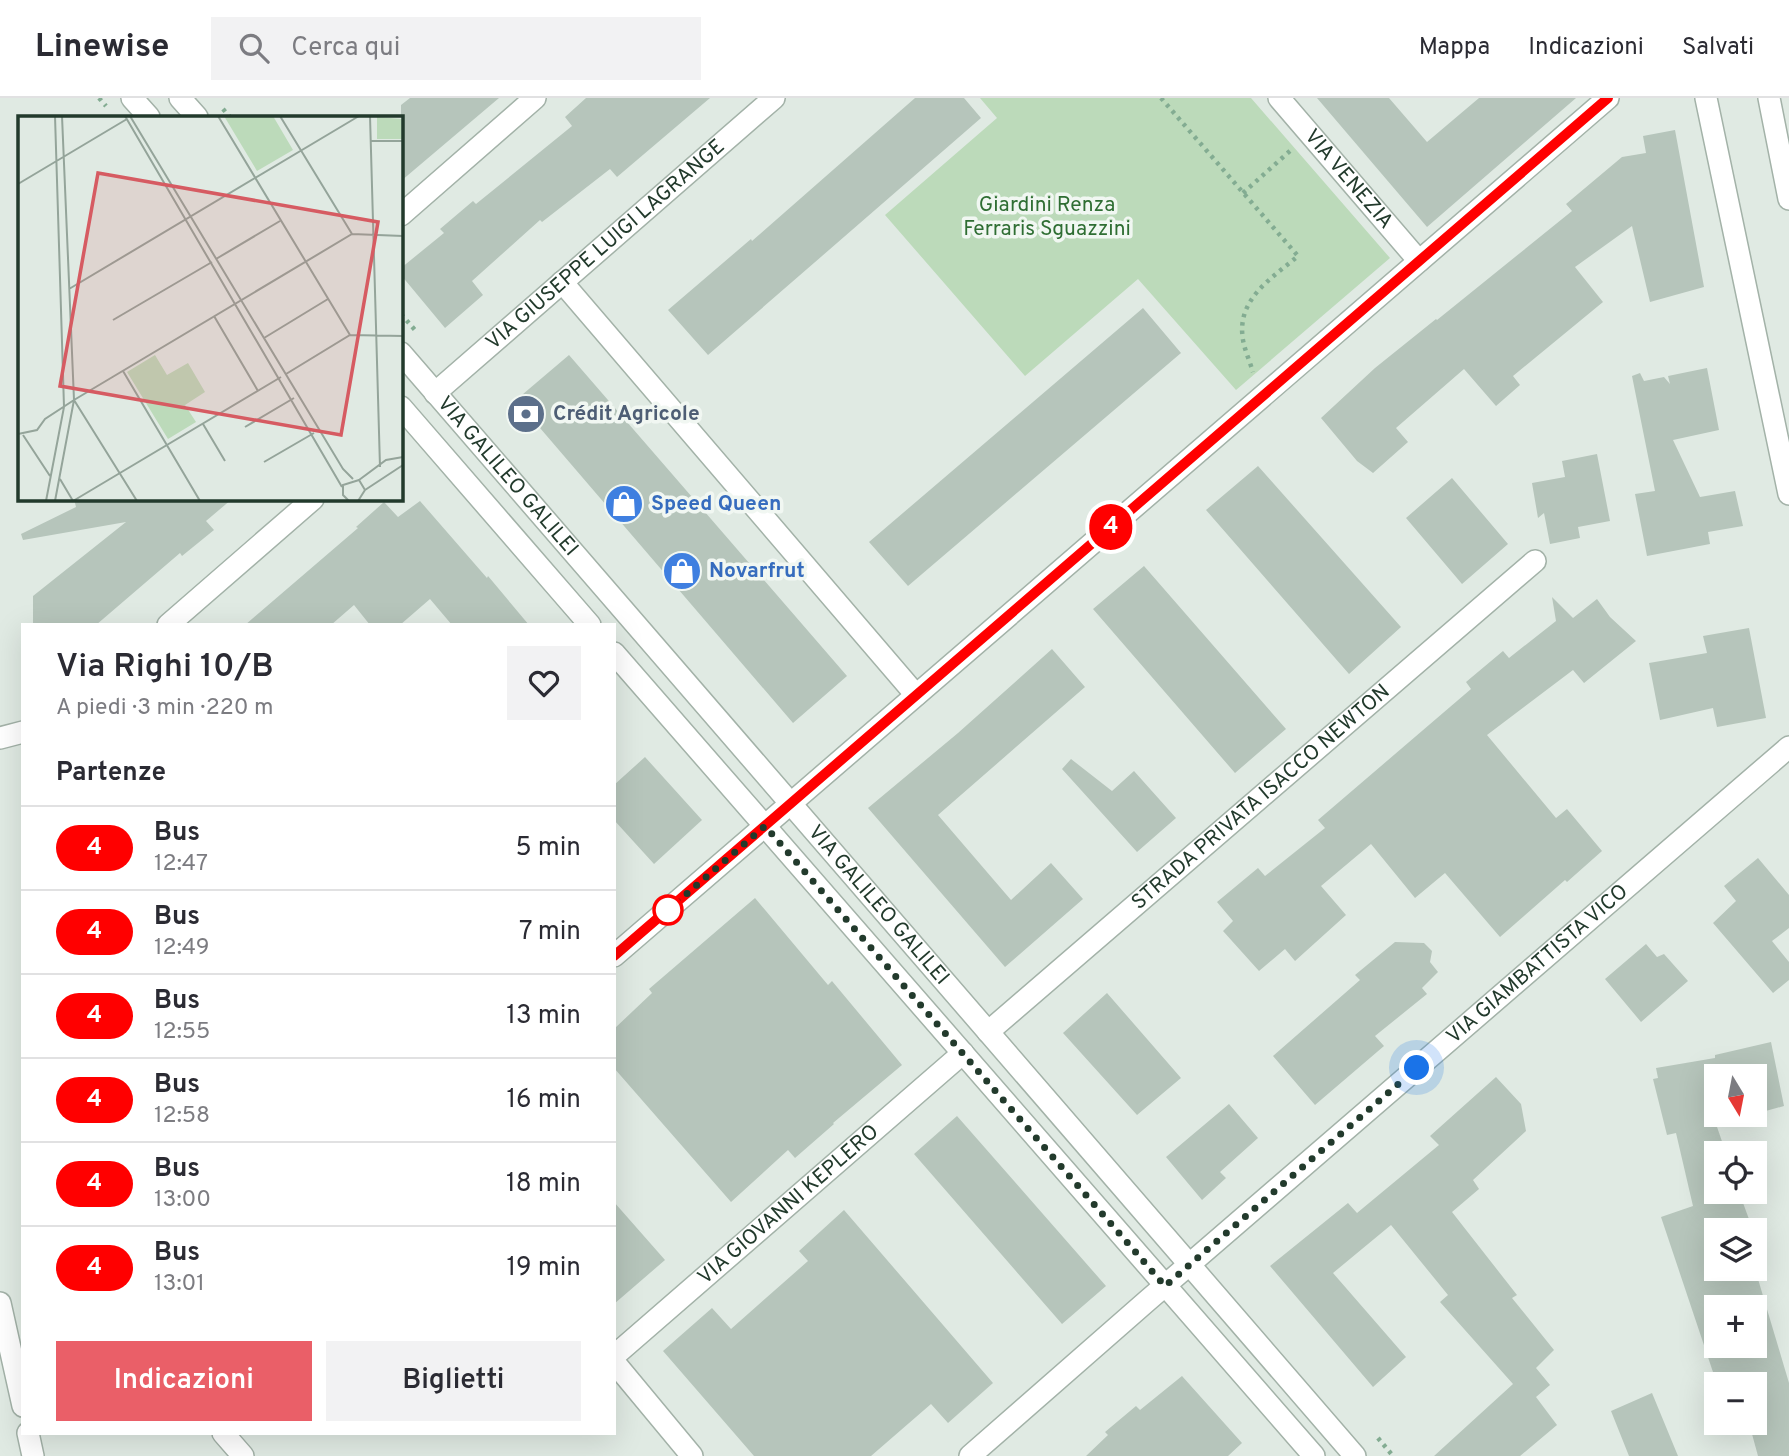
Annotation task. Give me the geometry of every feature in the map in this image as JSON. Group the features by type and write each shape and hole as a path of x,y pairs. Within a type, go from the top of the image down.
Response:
{"street":[{"path":"132,98 148,116"},
{"path":"180,98 196,116"},
{"path":"402,214 535,98"},
{"name":"VIA GIUSEPPE LUIGI LAGRANGE","path":"435,393 774,98"},
{"name":"VIA VENEZIA","path":"1279,98 1419,261"},
{"path":"616,954 1608,98"},
{"path":"1706,98 1789,494"},
{"path":"1769,98 1789,199"},
{"path":"562,282 916,695"},
{"name":"VIA GALILEO GALILEI","path":"402,354 1355,1456"},
{"name":"VIA GALILEO GALILEI","path":"403,415 584,623"},
{"path":"170,623 312,500"},
{"name":"STRADA PRIVATA ISACCO NEWTON","path":"988,1032 1535,561"},
{"name":"VIA GALILEO GALILEI","path":"616,655 1314,1456"},
{"path":"0,738 21,733"},
{"name":"VIA GIAMBATTISTA VICO","path":"970,1456 1789,747"},
{"name":"VIA GIOVANNI KEPLERO","path":"616,1354 963,1053"},
{"path":"0,1303 13,1382 21,1401"},
{"path":"616,1364 692,1456"},
{"path":"28,1435 33,1456"},
{"path":"225,1435 243,1456"}],"path":[{"path":"1161,98 1297,256 1255,293 1243,315 1243,338 1255,380"},
{"path":"1243,193 1296,145"}],"green space":[{"name":"Giardini Renza Ferraris Sguazzini","path":"980,98 1251,98 1390,258 1236,390 1138,279 1025,376 885,215 997,118"}],"building":[{"path":"410,98 499,98 402,180 401,105"},
{"path":"586,98 710,98 617,177 610,169 542,222 540,220 472,281 483,295 445,328 402,276 402,267 444,233 440,229 473,201 476,204 572,126 565,117"},
{"path":"915,98 964,98 981,118 708,355 668,310 751,239 752,241"},
{"path":"1317,98 1389,98 1427,142 1479,98 1576,98 1427,227"},
{"path":"1675,130 1704,287 1650,302 1632,226 1575,267 1603,302 1513,376 1520,385 1496,406 1464,369 1396,428 1408,442 1373,473 1357,461 1321,418 1375,368 1572,211 1566,204 1622,157 1646,153 1643,136"},
{"path":"1143,308 1181,353 908,586 869,542"},
{"path":"569,355 847,676 793,723 516,400"},
{"path":"1707,368 1719,430 1673,440 1700,497 1735,491 1743,526 1708,532 1710,544 1647,556 1635,494 1655,491 1632,376 1640,373 1644,381 1664,377 1670,384 1668,376"},
{"path":"1597,454 1610,521 1578,527 1580,538 1550,544 1544,513 1538,518 1532,483 1565,477 1562,461"},
{"path":"1258,466 1401,627 1349,674 1206,510"},
{"path":"1452,478 1508,544 1462,584 1406,518"},
{"path":"74,500 231,500 206,521 214,530 182,556 180,553 98,623 33,623 33,596 126,522 23,540 21,534 76,507"},
{"path":"420,501 527,623 450,623 430,599 402,623 368,623 354,605 333,623 247,623 358,528 356,527 384,502 398,517"},
{"path":"1144,566 1286,729 1235,773 1093,609"},
{"path":"1552,597 1573,618 1597,599 1610,617 1636,641 1584,683 1573,670 1487,735 1556,818 1567,809 1602,851 1500,937 1445,873 1415,898 1371,844 1321,886 1346,915 1295,961 1285,949 1259,971 1223,931 1233,921 1217,902 1258,868 1265,876 1325,828 1318,820 1471,689 1466,682 1503,651 1509,658 1556,621"},
{"path":"1749,628 1766,718 1717,727 1713,708 1660,720 1649,663 1707,653 1703,636"},
{"path":"1052,649 1085,687 938,815 1011,900 1051,863 1083,899 1005,967 868,808"},
{"path":"645,757 702,820 654,864 616,822 616,783"},
{"path":"1071,759 1112,791 1134,771 1176,818 1137,852 1062,769"},
{"path":"1758,858 1789,895 1789,928 1772,941 1789,962 1789,980 1773,993 1713,923 1736,901 1724,886"},
{"path":"755,898 828,985 832,981 902,1065 795,1158 788,1150 731,1202 616,1070 616,1027 652,993 649,989"},
{"path":"1395,942 1424,943 1432,951 1430,962 1438,972 1422,988 1427,994 1375,1036 1384,1046 1315,1105 1273,1056 1360,980 1355,975"},
{"path":"1646,944 1657,957 1664,954 1688,981 1641,1022 1605,979"},
{"path":"1107,993 1181,1078 1137,1115 1063,1033"},
{"path":"1771,1042 1784,1106 1768,1110 1768,1064 1704,1064 1704,1127 1717,1127 1722,1141 1704,1141 1704,1204 1743,1204 1749,1218 1704,1218 1704,1281 1759,1281 1763,1295 1704,1295 1704,1345 1661,1217 1693,1206 1676,1133 1667,1135 1653,1079 1658,1078 1656,1068 1715,1058 1715,1055"},
{"path":"1496,1077 1521,1104 1526,1131 1473,1180 1479,1189 1452,1212 1517,1295 1512,1298 1554,1350 1536,1368 1550,1385 1536,1397 1557,1425 1520,1456 1434,1456 1513,1384 1440,1302 1448,1295 1391,1225 1333,1273 1406,1357 1373,1387 1270,1266 1348,1203 1357,1213 1439,1145 1430,1136"},
{"path":"1229,1104 1258,1138 1220,1172 1226,1178 1202,1200 1166,1157"},
{"path":"957,1116 1106,1286 1062,1324 914,1154"},
{"path":"616,1204 665,1260 616,1302"},
{"path":"844,1210 993,1383 948,1423 931,1404 871,1456 754,1456 663,1351 712,1308 731,1329 808,1261 799,1251"},
{"path":"1767,1309 1789,1383 1789,1456 1758,1456 1752,1435 1767,1435 1767,1372 1713,1372 1708,1358 1767,1358"},
{"path":"1182,1376 1242,1443 1228,1456 1086,1456 1108,1435 1105,1432 1136,1406 1140,1410"},
{"path":"1652,1393 1678,1456 1629,1456 1611,1411"}],"bus line":[{"name":"4","path":"616,954 1608,98"}],"place":[{"name":"Crédit Agricole","path":"526,414"},
{"name":"Speed Queen","path":"624,504"},
{"name":"Novarfrut","path":"682,571"}],"route":[{"path":"668,910 765,826 1165,1286 1417,1068"}]}
